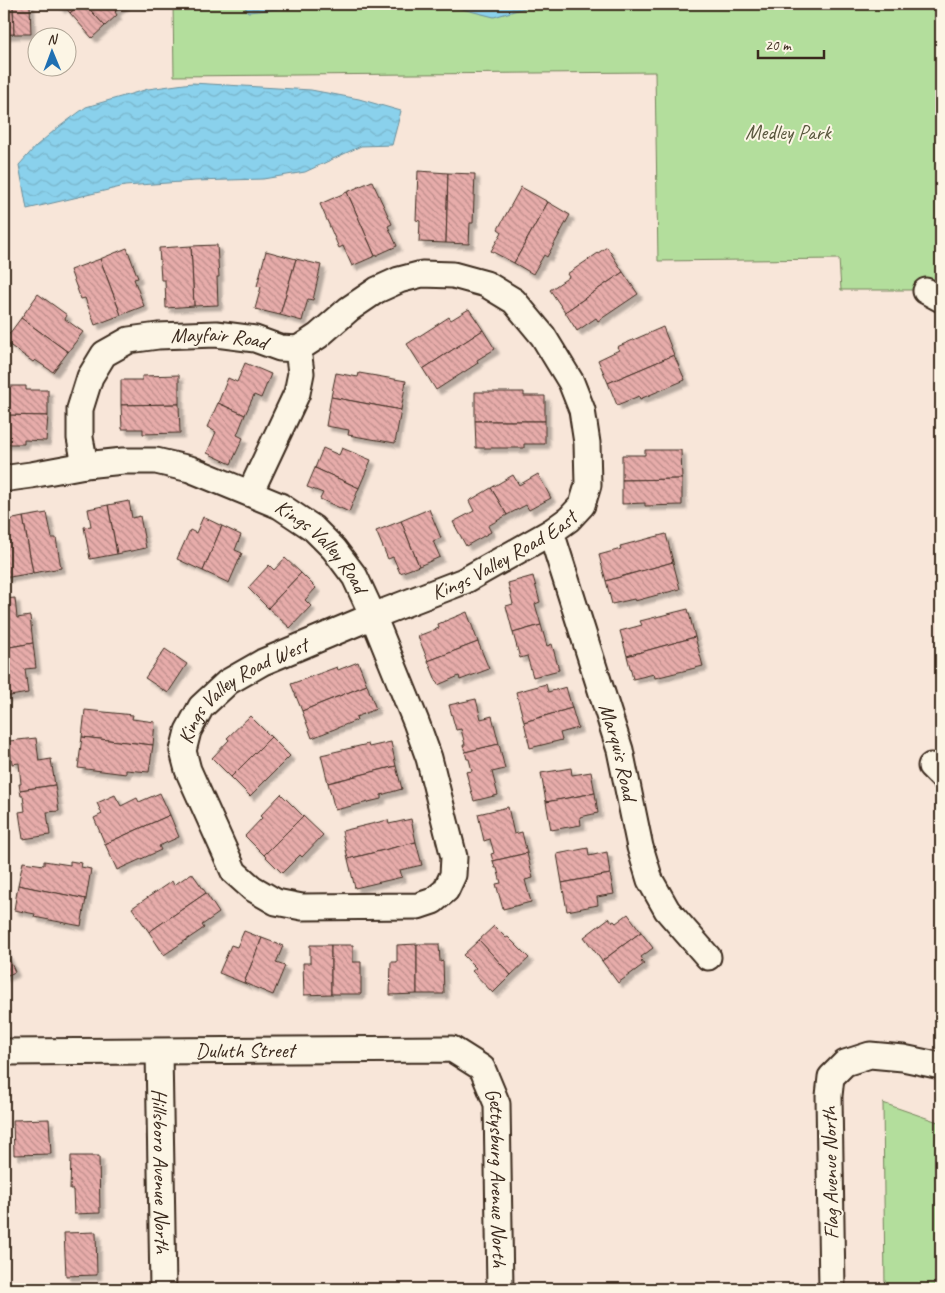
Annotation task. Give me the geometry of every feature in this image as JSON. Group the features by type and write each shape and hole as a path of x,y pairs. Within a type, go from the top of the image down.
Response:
{"street":[{"name":"Kings Valley Road East","path":"298,349 318,336 349,309 377,290 399,280 422,274 453,275 486,284 514,301 543,336 571,382 582,410 587,443 588,485 582,505 569,519 550,532 464,581 374,616"},
{"name":"Mayfair Road","path":"85,464 80,438 80,409 90,377 104,354 129,340 158,336 216,334 255,339 280,348 298,349 301,373 297,394 250,493"},
{"name":"Kings Valley Road","path":"4,477 32,475 85,464 156,461 190,469 250,493 280,506 313,528 334,549 355,577 374,616 429,758 454,857"},
{"name":"Marquis Road","path":"550,532 620,750 640,847 650,880 666,910 708,957"},
{"name":"Kings Valley Road West","path":"374,616 263,662 228,682 201,707 188,731 183,751 188,770 234,872 252,888 276,902 302,907 418,906 432,900 446,890 453,874 454,857"},
{"name":"Duluth Street","path":"4,1052 452,1049 482,1068"},
{"name":"Hillsboro Avenue North","path":"160,1052 163,1289"},
{"name":"Flag Avenue North","path":"832,1289 829,1096 831,1077 845,1063 870,1055 903,1058 941,1066"},
{"name":"Gettysburg Avenue North","path":"482,1068 497,1104 500,1289"}],"green space":[{"name":"Medley Park","path":"173,4 941,4 941,284 926,278 920,290 841,290 839,259 658,261 655,72 174,76"},
{"path":"883,1103 941,1123 941,1289 885,1289"}],"water":[{"path":"243,4 331,4 248,12"},
{"path":"449,4 538,4 494,17 450,6"},
{"path":"192,83 311,90 359,99 401,111 392,145 361,146 305,172 263,179 125,186 27,209 19,165 36,146 55,130 86,107 148,89"}],"building":[{"path":"4,4 13,4 14,34 4,35"},
{"path":"13,4 30,4 31,28 28,28 28,34 14,34"},
{"path":"56,4 80,4 70,13 64,6 61,9"},
{"path":"80,4 85,4 105,26 92,38 70,13"},
{"path":"85,4 110,4 117,15 105,26"},
{"path":"110,4 125,4 116,11"},
{"path":"418,171 448,173 446,243 419,242 420,221 416,220"},
{"path":"448,173 475,174 473,223 470,223 469,244 446,243"},
{"path":"372,181 392,224 388,226 397,246 375,256 347,192"},
{"path":"521,187 548,202 514,263 491,251 502,232 498,229"},
{"path":"347,192 375,256 352,266 343,246 339,248 320,204"},
{"path":"548,202 570,215 547,257 544,255 533,274 514,263"},
{"path":"217,245 218,305 194,306 191,246"},
{"path":"191,246 194,306 166,308 165,280 161,280 159,248"},
{"path":"607,247 623,272 565,312 550,290 569,277 567,274"},
{"path":"127,248 138,278 134,279 144,306 121,315 100,259"},
{"path":"266,251 296,259 280,315 255,309 261,287 257,286"},
{"path":"100,259 121,315 95,325 85,298 81,299 70,270"},
{"path":"296,259 321,265 313,300 308,299 302,321 280,315"},
{"path":"623,272 638,294 598,321 596,318 577,331 565,312"},
{"path":"38,294 67,315 65,319 83,332 68,352 21,318"},
{"path":"469,309 483,330 423,369 407,344 449,317 451,320"},
{"path":"21,318 68,352 53,372 35,360 33,362 4,341"},
{"path":"663,327 674,355 608,383 598,360 619,350 617,347"},
{"path":"483,330 495,349 477,360 478,363 436,390 423,369"},
{"path":"674,355 685,380 640,399 639,396 617,405 608,383"},
{"path":"245,363 271,374 261,398 254,395 245,415 218,403 228,378 237,382"},
{"path":"336,373 358,377 359,373 406,381 401,410 331,397"},
{"path":"179,375 179,404 121,405 121,380 142,380 142,376"},
{"path":"4,386 26,386 26,390 48,390 48,416 4,415"},
{"path":"475,392 524,392 524,396 545,396 545,421 475,421"},
{"path":"331,397 401,410 395,443 348,435 349,430 326,426"},
{"path":"218,403 245,415 237,435 243,438 231,464 207,453 216,432 207,427"},
{"path":"179,404 180,433 143,434 143,429 122,429 121,405"},
{"path":"4,415 48,416 46,441 24,440 24,444 4,444"},
{"path":"475,421 545,421 545,444 524,444 524,448 476,448"},
{"path":"323,448 339,455 342,448 371,460 359,488 315,468"},
{"path":"645,450 681,450 682,479 622,480 622,455 645,455"},
{"path":"315,468 359,488 349,512 320,499 323,493 307,487"},
{"path":"538,474 551,498 529,510 526,505 507,515 491,488 513,475 519,485"},
{"path":"682,479 682,505 645,506 645,503 622,504 622,480"},
{"path":"491,488 507,515 488,526 491,532 466,546 453,522 474,511 469,501"},
{"path":"129,501 132,518 140,516 146,548 117,554 108,505"},
{"path":"108,505 117,554 90,559 84,527 91,526 88,509"},
{"path":"429,509 441,538 433,541 440,557 419,566 401,521"},
{"path":"47,513 52,538 56,538 61,568 33,573 23,517"},
{"path":"23,517 33,573 4,578 4,521"},
{"path":"203,517 222,526 203,571 177,559 190,530 196,533"},
{"path":"401,521 419,566 400,573 393,557 388,559 376,531"},
{"path":"222,526 241,535 235,550 242,553 229,583 203,571"},
{"path":"666,534 673,562 606,581 599,555 621,549 620,546"},
{"path":"285,558 301,573 268,608 248,588 269,565 274,570"},
{"path":"673,562 680,589 635,601 634,599 612,604 606,581"},
{"path":"301,573 316,588 305,600 311,606 290,628 268,608"},
{"path":"533,576 540,602 535,604 541,625 513,633 506,606 513,604 508,583"},
{"path":"15,598 17,618 30,616 33,643 4,648 4,599"},
{"path":"688,609 695,637 627,656 620,631 642,625 640,621"},
{"path":"467,612 478,642 428,661 418,636 439,628 438,624"},
{"path":"541,625 547,646 552,644 559,670 533,677 527,656 520,658 513,633"},
{"path":"695,637 703,666 655,678 654,674 633,679 627,656"},
{"path":"478,642 489,669 460,680 459,676 438,685 428,661"},
{"path":"33,643 36,668 25,669 28,693 4,697 4,648"},
{"path":"165,649 187,664 168,693 145,678"},
{"path":"358,662 367,685 302,711 291,684 337,667 338,670"},
{"path":"546,684 548,692 566,687 572,708 524,722 516,692"},
{"path":"367,685 376,709 356,717 357,720 312,738 302,711"},
{"path":"476,699 481,719 492,716 499,744 465,752 461,729 456,730 449,705"},
{"path":"572,708 578,728 560,733 562,740 530,748 524,722"},
{"path":"85,710 133,715 132,719 155,722 153,745 82,737"},
{"path":"250,716 271,737 231,777 212,758 229,740 227,738"},
{"path":"82,737 153,745 149,772 126,770 126,774 78,768"},
{"path":"271,737 290,756 250,796 231,777"},
{"path":"36,738 39,761 51,759 55,785 20,790 19,763 12,764 9,741"},
{"path":"391,742 396,766 328,783 321,755 368,744 369,747"},
{"path":"499,744 505,769 492,772 498,795 474,801 466,772 472,771 465,752"},
{"path":"396,766 402,789 381,795 381,799 335,810 328,783"},
{"path":"571,768 572,775 591,772 595,793 546,802 541,773"},
{"path":"55,785 59,811 47,812 50,835 23,839 19,812 25,811 23,796 21,796 20,790"},
{"path":"160,793 170,815 105,844 94,818 102,814 97,803 115,795 121,806 137,798 139,802"},
{"path":"595,793 598,813 580,817 581,825 551,830 546,802"},
{"path":"281,794 303,816 264,855 245,836 262,818 260,816"},
{"path":"508,807 514,834 522,832 527,853 493,861 491,854 494,853 490,839 484,841 478,814"},
{"path":"170,815 179,837 159,846 161,850 117,870 105,844"},
{"path":"303,816 323,835 302,857 300,855 282,873 264,855"},
{"path":"411,819 416,842 348,859 342,831 388,820 389,824"},
{"path":"416,842 422,865 400,870 402,877 355,888 348,859"},
{"path":"588,848 589,856 607,852 610,874 562,883 557,854"},
{"path":"527,853 533,878 525,880 531,902 503,909 496,884 501,883 493,861"},
{"path":"44,861 70,865 70,861 82,863 81,867 91,869 86,899 18,885 23,862 44,865"},
{"path":"192,873 206,893 149,932 132,908 172,881 174,885"},
{"path":"610,874 614,894 597,897 598,905 567,911 562,883"},
{"path":"18,885 86,899 81,926 34,917 35,914 14,910"},
{"path":"206,893 219,913 202,925 204,928 164,955 149,932"},
{"path":"628,914 641,932 602,961 584,937 609,918 612,922 616,923"},
{"path":"494,926 529,958 511,975 479,940"},
{"path":"244,931 262,938 244,983 219,973 231,945 237,947"},
{"path":"641,932 653,948 641,957 643,960 641,962 644,964 618,983 602,961"},
{"path":"262,938 283,946 276,963 285,966 273,995 244,983"},
{"path":"479,940 511,975 493,993 472,971 476,968 463,955"},
{"path":"417,944 417,994 390,995 391,962 397,962 397,945"},
{"path":"417,944 439,944 440,962 443,961 444,994 417,994"},
{"path":"310,945 331,945 331,994 304,995 303,963 310,963"},
{"path":"331,945 353,945 353,962 361,962 361,994 331,994"},
{"path":"4,948 15,972 4,977"},
{"path":"49,1119 51,1154 14,1155 13,1120"},
{"path":"71,1156 99,1156 100,1213 74,1214 73,1190 70,1190"},
{"path":"96,1232 97,1275 66,1276 64,1233"}]}
